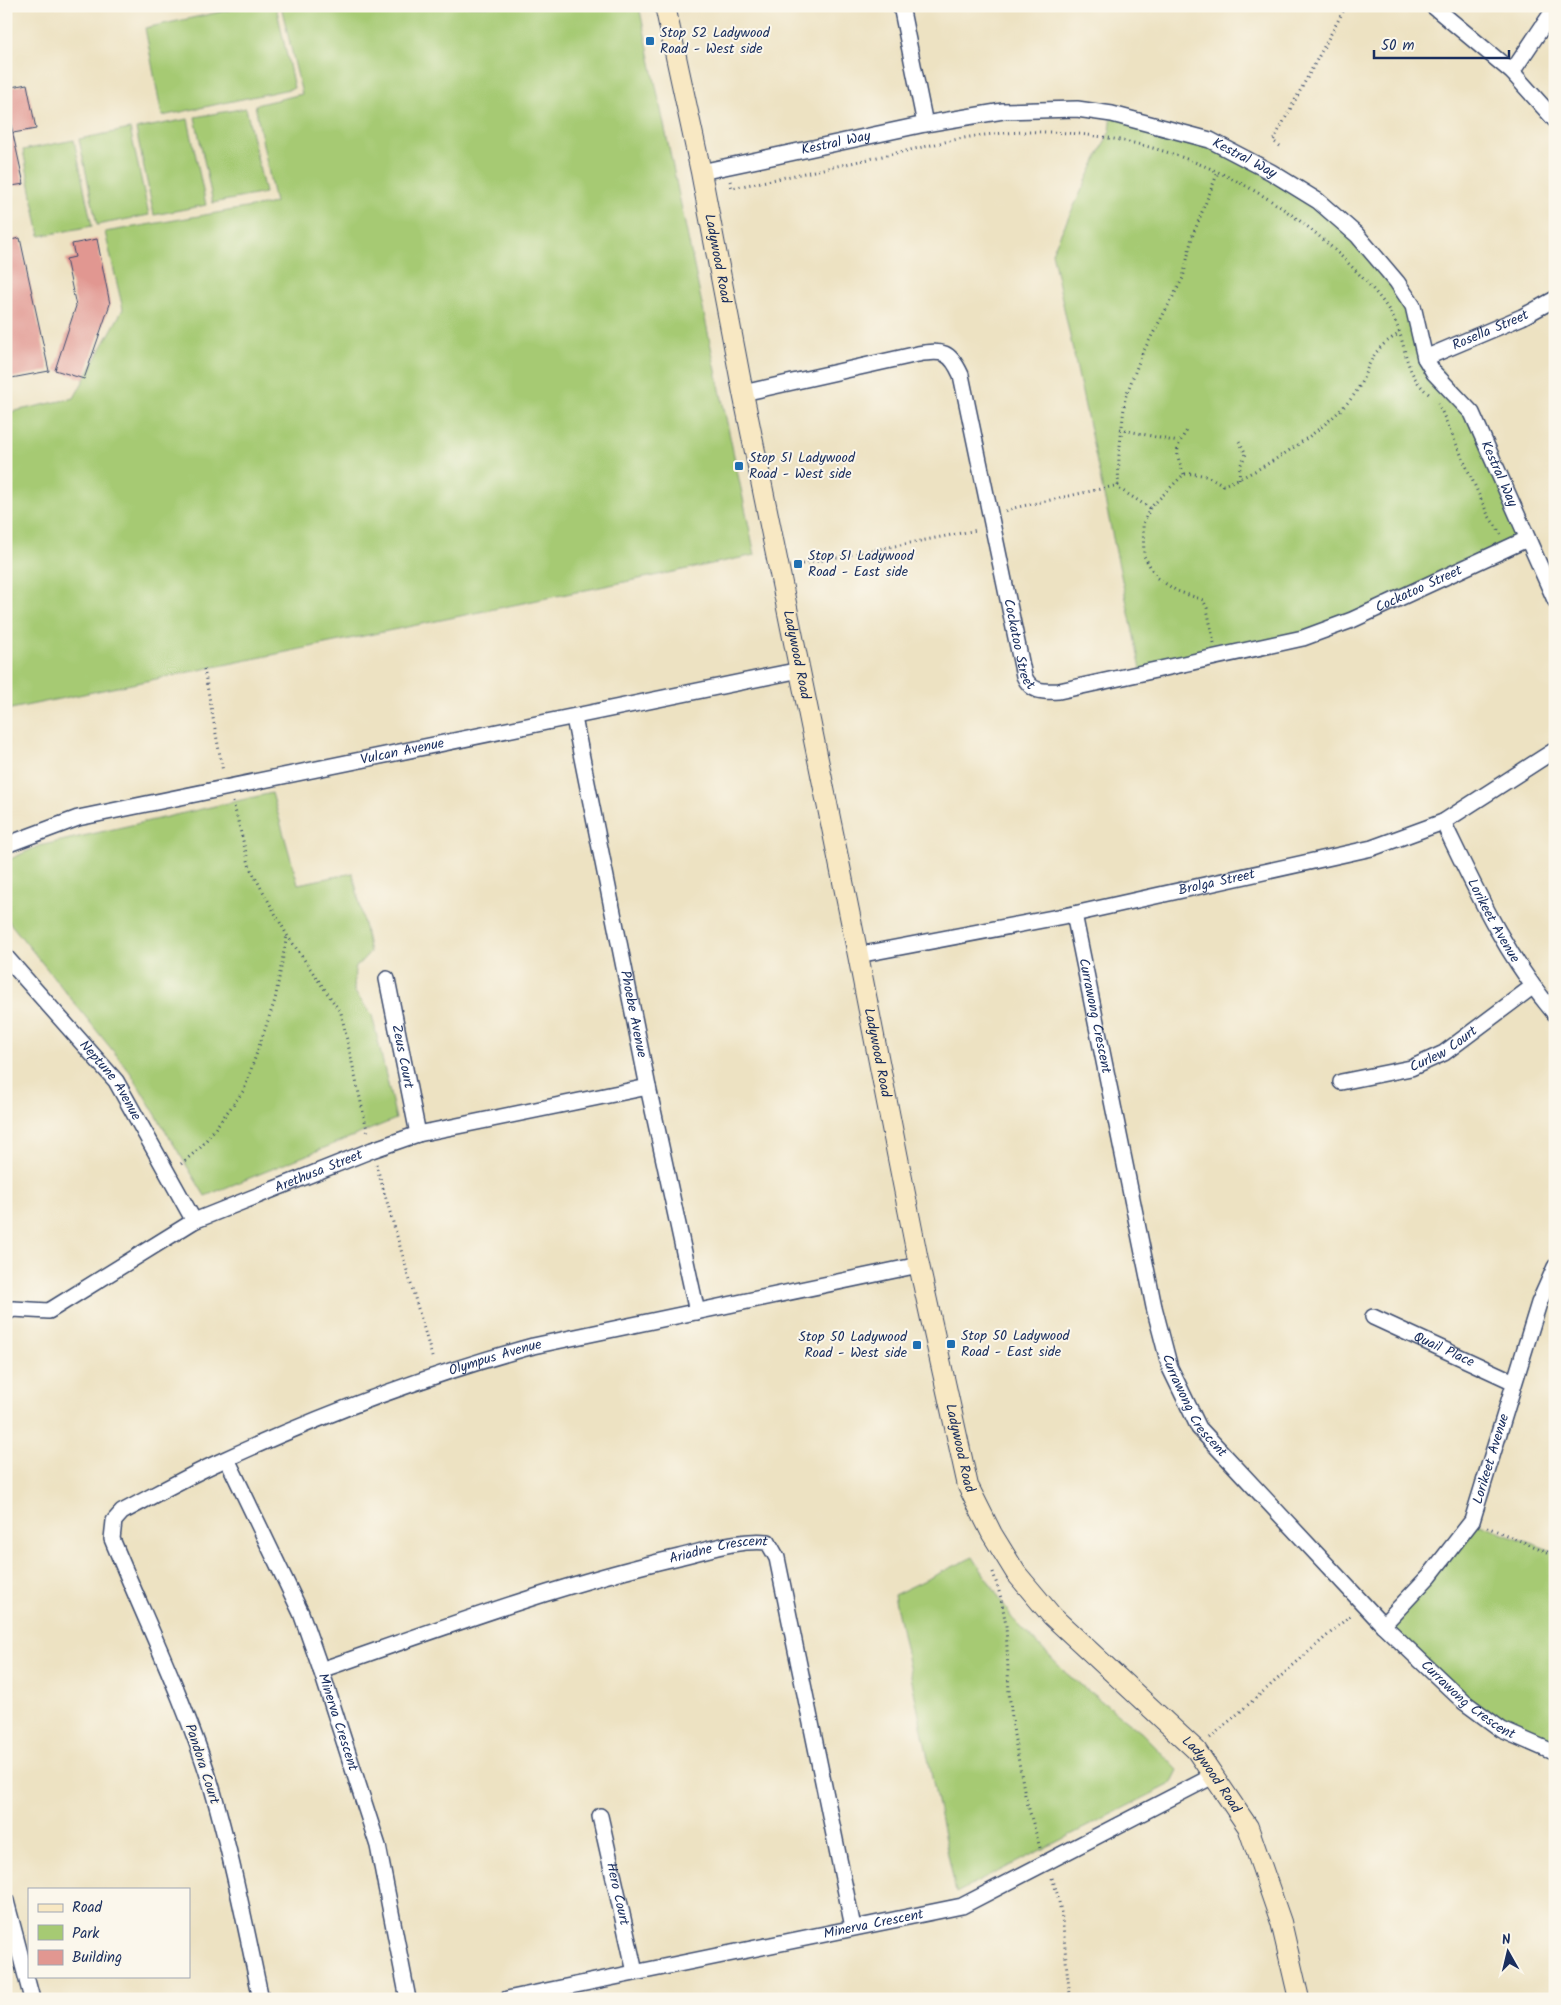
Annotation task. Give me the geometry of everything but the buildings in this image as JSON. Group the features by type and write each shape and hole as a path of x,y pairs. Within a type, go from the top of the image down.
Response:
{"street":[{"name":"Ladywood Road","path":"665,6 701,172 858,955 918,1265 968,1486 992,1534 1016,1573 1052,1616 1196,1750 1248,1827 1282,1922 1299,1999"},
{"path":"901,6 925,124"},
{"path":"1433,6 1512,72 1555,120"},
{"path":"1512,72 1555,8"},
{"name":"Kestral Way","path":"701,172 925,124 1003,111 1077,109 1112,114 1210,140 1271,172 1318,201 1357,235 1397,282 1413,306 1425,358 1434,373 1472,413 1555,600"},
{"name":"Rosella Street","path":"1425,358 1522,317 1555,299"},
{"name":"Cockatoo Street","path":"744,393 918,354 935,352 947,354 956,363 962,375 1024,676 1028,685 1040,692 1059,691 1302,638 1344,623 1527,539"},
{"name":"Vulcan Avenue","path":"6,845 78,818 574,718 800,670"},
{"name":"Phoebe Avenue","path":"574,718 648,1088 697,1312"},
{"name":"Brolga Street","path":"858,955 1074,914 1372,848 1443,822 1555,750"},
{"name":"Lorikeet Avenue","path":"1443,822 1500,938 1532,987 1555,1014"},
{"name":"Currawong Crescent","path":"1074,914 1127,1181 1170,1368 1199,1428 1384,1625 1464,1702 1502,1730 1555,1753"},
{"name":"Neptune Avenue","path":"6,957 116,1081 194,1221"},
{"name":"Zeus Court","path":"387,979 418,1134"},
{"name":"Curlew Court","path":"1341,1082 1411,1068 1444,1054 1532,987"},
{"name":"Arethusa Street","path":"9,1307 49,1311 194,1221 372,1150 418,1134 648,1088"},
{"name":"Olympus Avenue","path":"112,1538 114,1521 122,1512 228,1459 364,1402 438,1376 534,1346 918,1265"},
{"name":"Lorikeet Avenue","path":"1384,1625 1430,1575 1472,1521 1539,1303 1555,1268"},
{"name":"Quail Place","path":"1373,1317 1514,1382"},
{"name":"Minerva Crescent","path":"228,1459 301,1613 321,1670 378,1846 408,1999"},
{"name":"Pandora Court","path":"112,1538 192,1731 212,1788 262,1999"},
{"name":"Ariadne Crescent","path":"321,1670 560,1588 656,1562 742,1542 752,1540 768,1542 777,1558 854,1927"},
{"name":"Minerva Crescent","path":"507,1999 854,1927 936,1913 962,1906 1213,1776"},
{"name":"Hero Court","path":"600,1816 635,1972"},
{"path":"6,1901 32,1999"}],"path":[{"path":"1280,146 1273,141 1346,6"},
{"path":"727,166 732,188 967,137 1040,132 1094,135 1161,148 1218,172 1276,205 1317,234 1342,257 1384,304 1396,322 1404,353 1413,375 1439,404 1488,515 1499,528 1507,548"},
{"path":"1150,508 1118,488 1120,429 1125,398 1142,354 1183,278 1192,237 1218,172"},
{"path":"1216,657 1207,608 1203,600 1177,591 1158,578 1144,556 1143,524 1150,508 1184,474 1205,475 1223,485 1238,480 1312,436 1350,399 1361,382 1371,358 1385,344 1399,334"},
{"path":"1120,429 1178,442"},
{"path":"1184,474 1177,458 1178,442 1188,429"},
{"path":"1238,480 1240,466 1246,454 1239,441"},
{"path":"779,568 993,526 1008,509 1119,485"},
{"path":"204,670 227,787 250,868 287,934 341,1012 372,1150 438,1376"},
{"path":"169,1174 202,1147 244,1090 275,1000 287,934"},
{"path":"1472,1521 1555,1555"},
{"path":"993,1566 1006,1625 1009,1692 1014,1735 1025,1795 1040,1849"},
{"path":"1196,1750 1364,1604"},
{"path":"1052,1878 1063,1914 1065,1956 1071,1999"}],"green space":[{"path":"248,6 276,6 294,88 162,116 145,28"},
{"path":"281,6 639,6 755,555 6,710 6,413 74,398 123,309 105,232 275,203 255,105 302,94"},
{"path":"246,108 265,193 213,203 195,117"},
{"path":"1112,114 1210,140 1318,201 1397,282 1419,340 1472,413 1527,539 1352,620 1142,674 1052,252 1110,131"},
{"path":"188,119 206,205 154,215 136,129"},
{"path":"130,129 149,215 97,225 79,139"},
{"path":"74,140 92,226 40,236 23,150"},
{"path":"272,793 298,884 353,873 370,952 355,968 354,991 372,1015 396,1119 205,1196 130,1072 6,918 6,861 39,846"},
{"path":"1472,1521 1555,1552 1555,1753 1502,1730 1383,1625"},
{"path":"973,1557 1012,1618 1067,1674 1142,1733 1178,1770 1171,1784 956,1893 894,1595"}],"place":[{"name":"Stop 52 Ladywood Road - West side","path":"650,41"},
{"name":"Stop 51 Ladywood Road - West side","path":"739,466"},
{"name":"Stop 51 Ladywood Road - East side","path":"798,564"},
{"name":"Stop 50 Ladywood Road - East side","path":"951,1344"},
{"name":"Stop 50 Ladywood Road - West side","path":"917,1345"}]}
